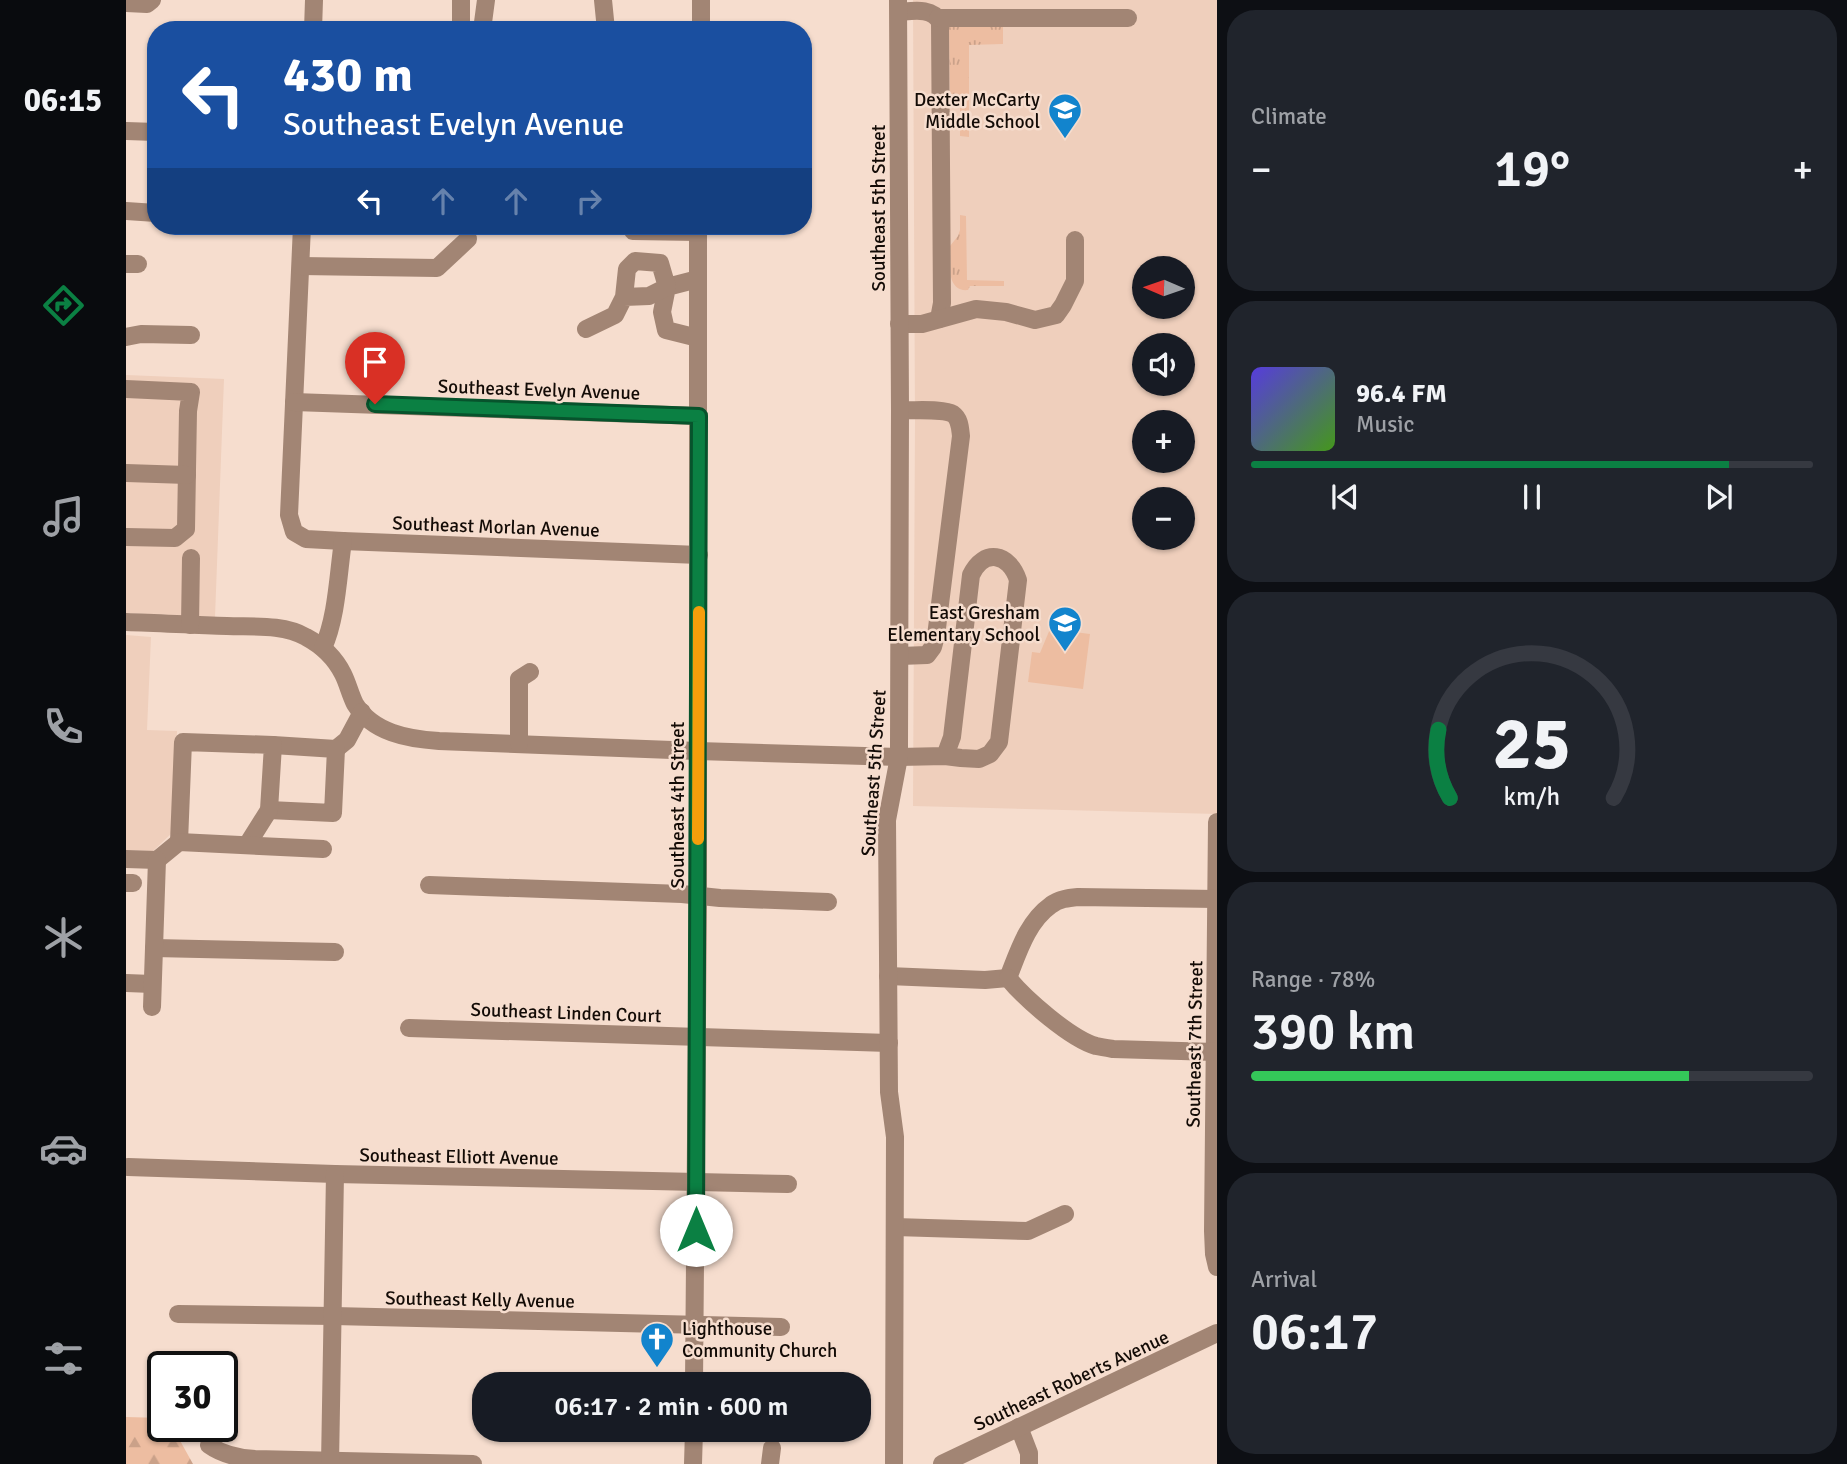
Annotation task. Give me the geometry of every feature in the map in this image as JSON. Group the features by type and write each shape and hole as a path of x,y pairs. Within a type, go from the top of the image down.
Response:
{"street":[{"path":"126,4 148,4 152,0"},
{"path":"313,21 314,0"},
{"path":"461,0 461,21"},
{"path":"483,21 486,0"},
{"path":"603,0 605,21"},
{"path":"701,0 701,21"},
{"path":"898,6 930,12 936,15 940,22 942,303 939,319"},
{"name":"Southeast 5th Street","path":"894,1464 895,1137 889,1092 887,820 899,757 898,6"},
{"path":"938,18 1128,18"},
{"path":"126,131 147,132"},
{"path":"126,211 147,212"},
{"path":"294,402 302,235"},
{"name":"Southeast 4th Street","path":"694,1372 698,895 698,235"},
{"path":"301,266 437,268 468,239"},
{"path":"899,324 922,324 976,309 1006,312 1035,320 1056,316 1075,281 1075,240"},
{"path":"586,329 615,315 624,297 627,269 635,261 660,263 667,287 663,312 666,330 698,338"},
{"path":"624,297 649,296 667,287 698,278"},
{"path":"126,338 141,334 191,335"},
{"path":"126,389 191,392 188,411 186,529 175,538 126,537"},
{"name":"Southeast Evelyn Avenue","path":"294,402 699,416"},
{"name":"Southeast Morlan Avenue","path":"294,402 289,515 294,532 306,539 699,555"},
{"path":"900,410 942,411 952,414 959,421 961,436 933,647 927,655 900,656"},
{"path":"126,473 187,475"},
{"path":"323,648 331,621 342,541"},
{"path":"126,622 281,629 299,634 323,648 343,674 354,701 362,712 383,729 405,738 698,751 899,757 945,755 979,759 990,754 999,742 1018,580 1014,567 1005,560 993,557 982,559 971,575 952,737 945,755"},
{"path":"190,625 191,558"},
{"path":"519,744 519,679 530,673"},
{"path":"270,810 333,813 341,744 362,712"},
{"path":"179,842 183,742 272,746 341,744 383,729"},
{"path":"247,845 270,810 272,746"},
{"name":"Southeast 7th Street","path":"1217,822 1213,1231 1217,1267"},
{"path":"126,859 157,860 179,842 323,849"},
{"path":"152,1007 157,860"},
{"path":"429,885 828,902"},
{"path":"1008,978 1024,937 1050,905 1063,899 1216,899"},
{"path":"154,948 335,952"},
{"path":"888,976 985,980 1008,978"},
{"path":"1008,978 1021,994 1070,1032 1096,1046 1113,1049 1215,1052"},
{"path":"126,983 152,984"},
{"name":"Southeast Linden Court","path":"409,1028 889,1043"},
{"name":"Southeast Elliott Avenue","path":"128,1167 788,1184"},
{"path":"330,1462 335,1174"},
{"path":"895,1227 1028,1231 1065,1214"},
{"name":"Southeast Kelly Avenue","path":"178,1314 781,1327"},
{"name":"Southeast Roberts Avenue","path":"942,1464 1217,1333"},
{"path":"1019,1427 1029,1453 1029,1464"},
{"path":"693,1464 694,1442"},
{"path":"209,1445 239,1458 473,1464"}],"shaded area":[{"path":"913,0 1217,0 1217,814 913,806"},
{"path":"126,375 224,379 215,617 126,613"},
{"path":"126,635 151,637 147,730 177,731 173,832 153,851 126,850"}],"green space":[{"path":"1003,22 1003,44 969,45 969,137 960,136 960,108 950,92 949,23"},
{"path":"960,215 966,216 967,280 1004,281 1004,286 970,286 965,290 959,289 953,283 950,246 960,230"},
{"path":"1050,629 1090,634 1083,689 1028,682 1032,652 1040,653"},
{"path":"126,1417 147,1418 147,1442 181,1442 193,1464 126,1464"}],"slow traffic":[{"path":"698,839 699,612"}],"place":[{"name":"Dexter McCarty Middle School","path":"1065,140"},
{"name":"East Gresham Elementary School","path":"1065,653"},
{"name":"Lighthouse Community Church","path":"657,1369"}],"route":[{"path":"375,404 699,416 696,1230"}]}
